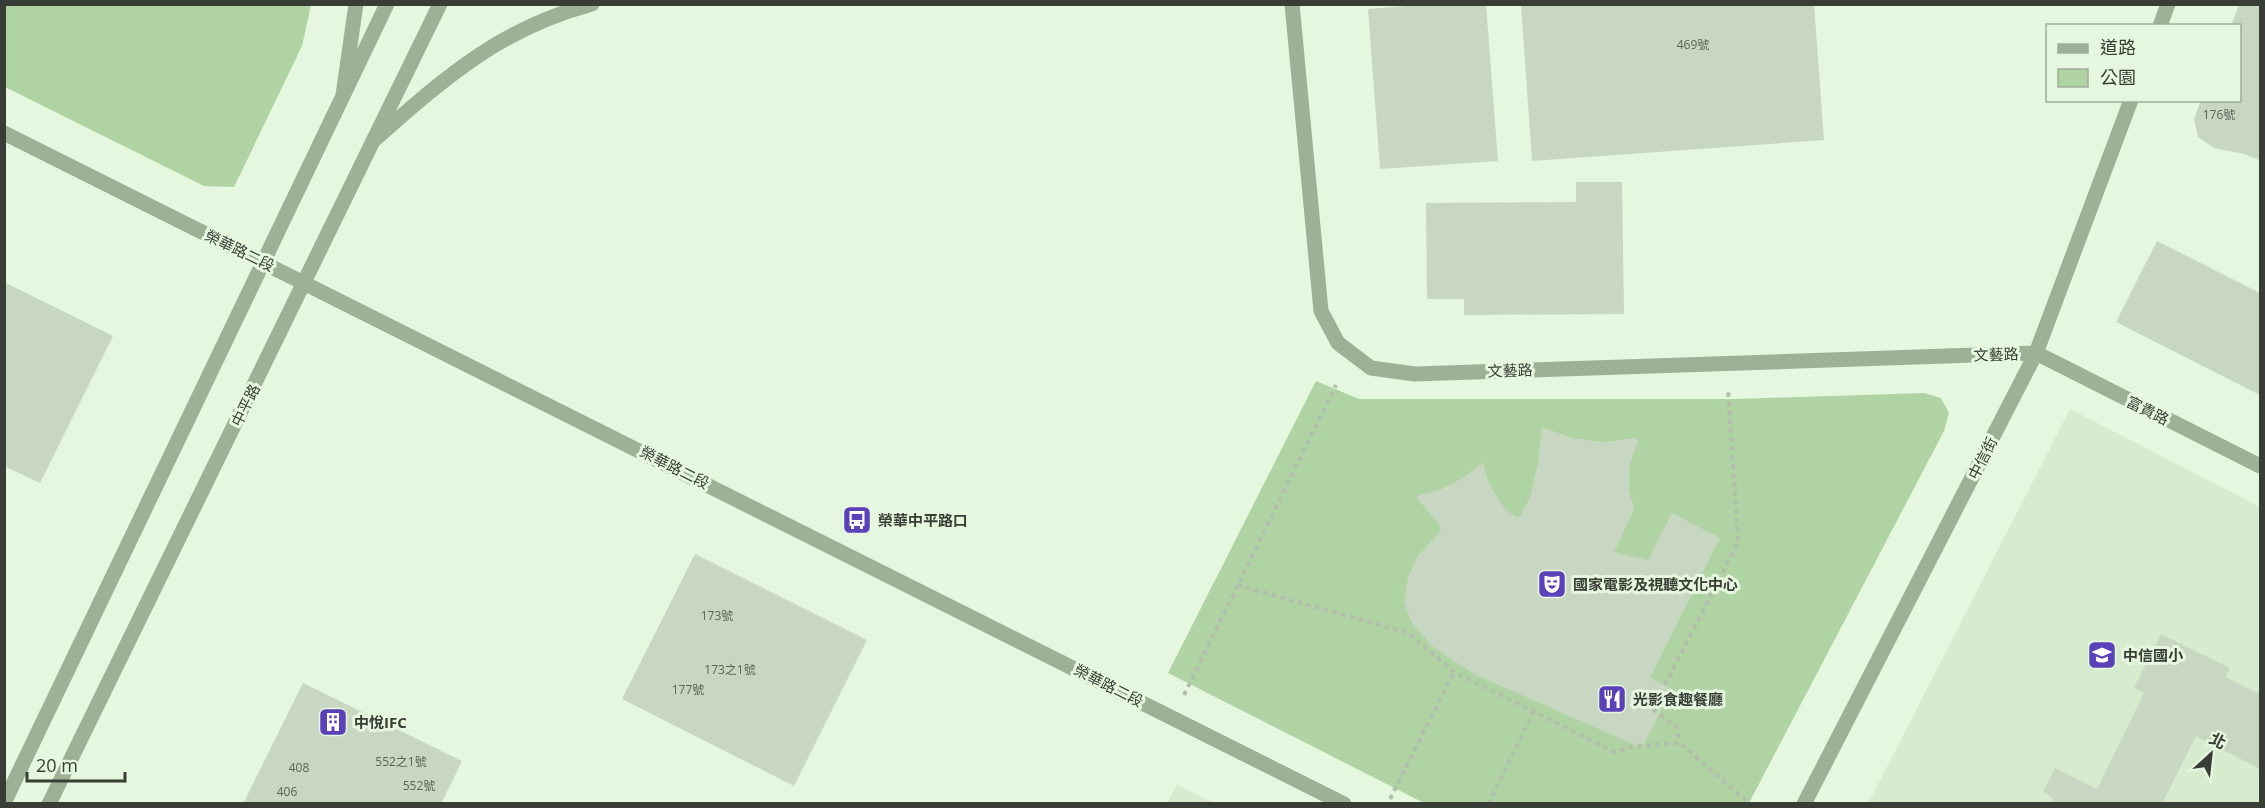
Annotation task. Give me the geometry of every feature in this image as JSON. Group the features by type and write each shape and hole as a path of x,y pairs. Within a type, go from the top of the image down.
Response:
{"street":[{"path":"343,95 356,4"},
{"path":"4,803 387,4"},
{"name":"中平路","path":"49,804 440,4"},
{"path":"373,141 438,84 488,47 556,14 592,4"},
{"name":"文藝路","path":"1292,4 1321,311 1338,343 1371,368 1415,374 2036,353"},
{"path":"2161,24 2168,4"},
{"name":"中信街","path":"1804,804 2036,353 2131,102"},
{"name":"榮華路二段","path":"4,133 1344,804"},
{"name":"富貴路","path":"2036,353 2260,466"}],"path":[{"path":"1184,695 1336,385"},
{"path":"1665,685 1738,543 1728,387"},
{"path":"1238,585 1408,633 1454,672 1533,714 1614,752 1634,746 1680,743"},
{"path":"1390,799 1454,672"},
{"path":"1653,709 1676,728 1680,743 1750,804"},
{"path":"1488,804 1533,714"}],"shaded area":[{"name":"中信國小","path":"2070,409 2260,507 2260,803 1868,804"},
{"path":"1177,785 1214,803 1167,803"}],"green space":[{"path":"4,5 311,5 302,46 234,187 204,186 5,87"},
{"path":"1316,381 1359,399 1735,399 1924,393 1941,398 1949,413 1944,431 1749,803 1424,803 1168,673"}],"building":[{"path":"1433,4 1486,4 1498,161 1380,169 1368,9"},
{"path":"1521,4 1814,4 1824,140 1532,161"},
{"path":"2239,5 2260,5 2260,160 2214,148 2198,137 2194,119 2200,102 2241,102 2241,24 2232,24"},
{"path":"1576,182 1622,182 1624,314 1464,315 1464,299 1427,299 1426,203 1576,202"},
{"path":"2157,241 2260,293 2260,395 2116,322"},
{"path":"4,282 113,336 40,483 4,466"},
{"name":"國家電影及視聽文化中心","path":"1542,427 1572,438 1605,442 1635,438 1638,440 1629,468 1629,490 1634,510 1614,552 1648,560 1672,513 1720,538 1650,678 1672,689 1642,748 1474,674 1433,647 1412,623 1404,603 1408,577 1418,556 1441,531 1439,524 1417,498 1418,495 1440,490 1483,463 1490,486 1505,509 1516,517 1520,516 1530,498 1538,462"},
{"path":"695,554 867,640 794,786 622,699"},
{"path":"2161,634 2230,668 2225,677 2260,694 2260,769 2196,736 2162,804 2051,804 2053,798 2043,792 2055,768 2097,789 2144,693 2134,688"},
{"name":"中悅IFC","path":"303,683 462,761 441,804 243,804"}],"place":[{"name":"榮華中平路口","path":"857,520"},
{"name":"國家電影及視聽文化中心","path":"1552,584"},
{"name":"中信國小","path":"2102,655"},
{"name":"光影食趣餐廳","path":"1612,699"},
{"name":"中悅IFC","path":"333,722"}]}
